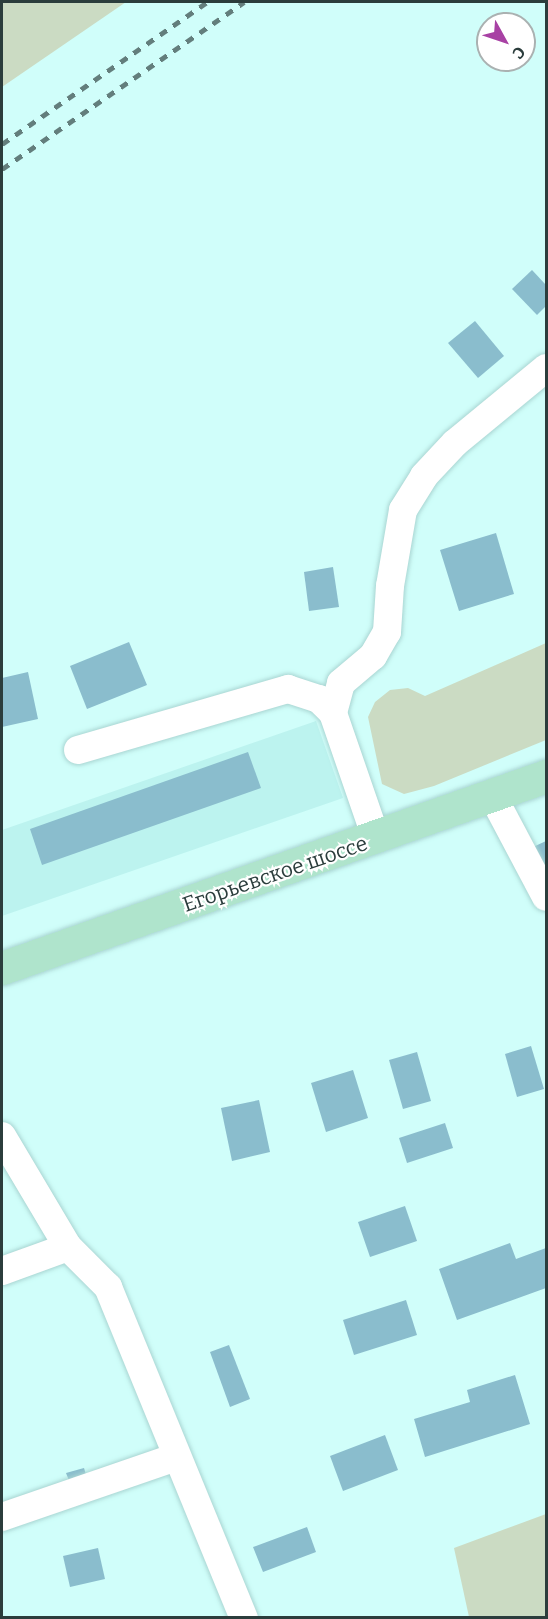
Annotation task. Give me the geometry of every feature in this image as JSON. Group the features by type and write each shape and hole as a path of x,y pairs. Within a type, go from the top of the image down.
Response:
{"main road":[{"name":"Егорьевское шоссе","path":"2,968 376,838 546,776"}],"street":[{"path":"333,713 341,684 374,656 387,632 390,586 403,510 424,476 455,443 546,368"},
{"path":"78,750 288,689 319,699 333,713 376,838"},
{"path":"492,795 546,897"},
{"path":"2,1136 68,1247 108,1287 176,1457 244,1617"},
{"path":"2,1271 68,1247"},
{"path":"2,1517 176,1457"}],"shaded area":[{"path":"316,721 343,798 2,916 2,830"}],"green space":[{"path":"2,2 126,2 2,87"},
{"path":"546,643 546,740 434,786 404,794 382,784 368,717 375,702 390,690 408,688 425,696"},
{"path":"546,1514 546,1617 469,1617 454,1548"}],"building":[{"path":"532,270 546,285 546,306 537,315 512,289"},
{"path":"475,321 504,356 478,378 448,343"},
{"path":"496,533 514,594 459,611 440,550"},
{"path":"333,567 339,607 309,611 304,572"},
{"path":"129,642 147,685 87,709 70,666"},
{"path":"28,672 38,719 2,727 2,678"},
{"path":"248,752 261,788 42,865 30,829"},
{"path":"546,841 546,868 516,855"},
{"path":"531,1046 544,1089 517,1097 505,1054"},
{"path":"417,1052 431,1101 403,1109 389,1060"},
{"path":"353,1070 368,1118 326,1132 311,1083"},
{"path":"259,1100 270,1152 232,1161 221,1108"},
{"path":"445,1123 453,1148 407,1163 399,1138"},
{"path":"405,1206 417,1241 370,1257 358,1222"},
{"path":"510,1243 516,1259 546,1248 546,1288 457,1320 439,1269"},
{"path":"406,1300 417,1335 354,1355 343,1320"},
{"path":"229,1345 250,1399 230,1407 210,1352"},
{"path":"515,1375 530,1424 425,1457 414,1419 470,1402 467,1390"},
{"path":"385,1435 398,1470 343,1491 330,1456"},
{"path":"84,1468 87,1478 70,1483 66,1473"},
{"path":"307,1527 316,1552 263,1572 253,1547"},
{"path":"98,1548 105,1579 70,1587 63,1556"}],"railway":[{"path":"2,144 207,2"},
{"path":"2,169 244,2"}]}
